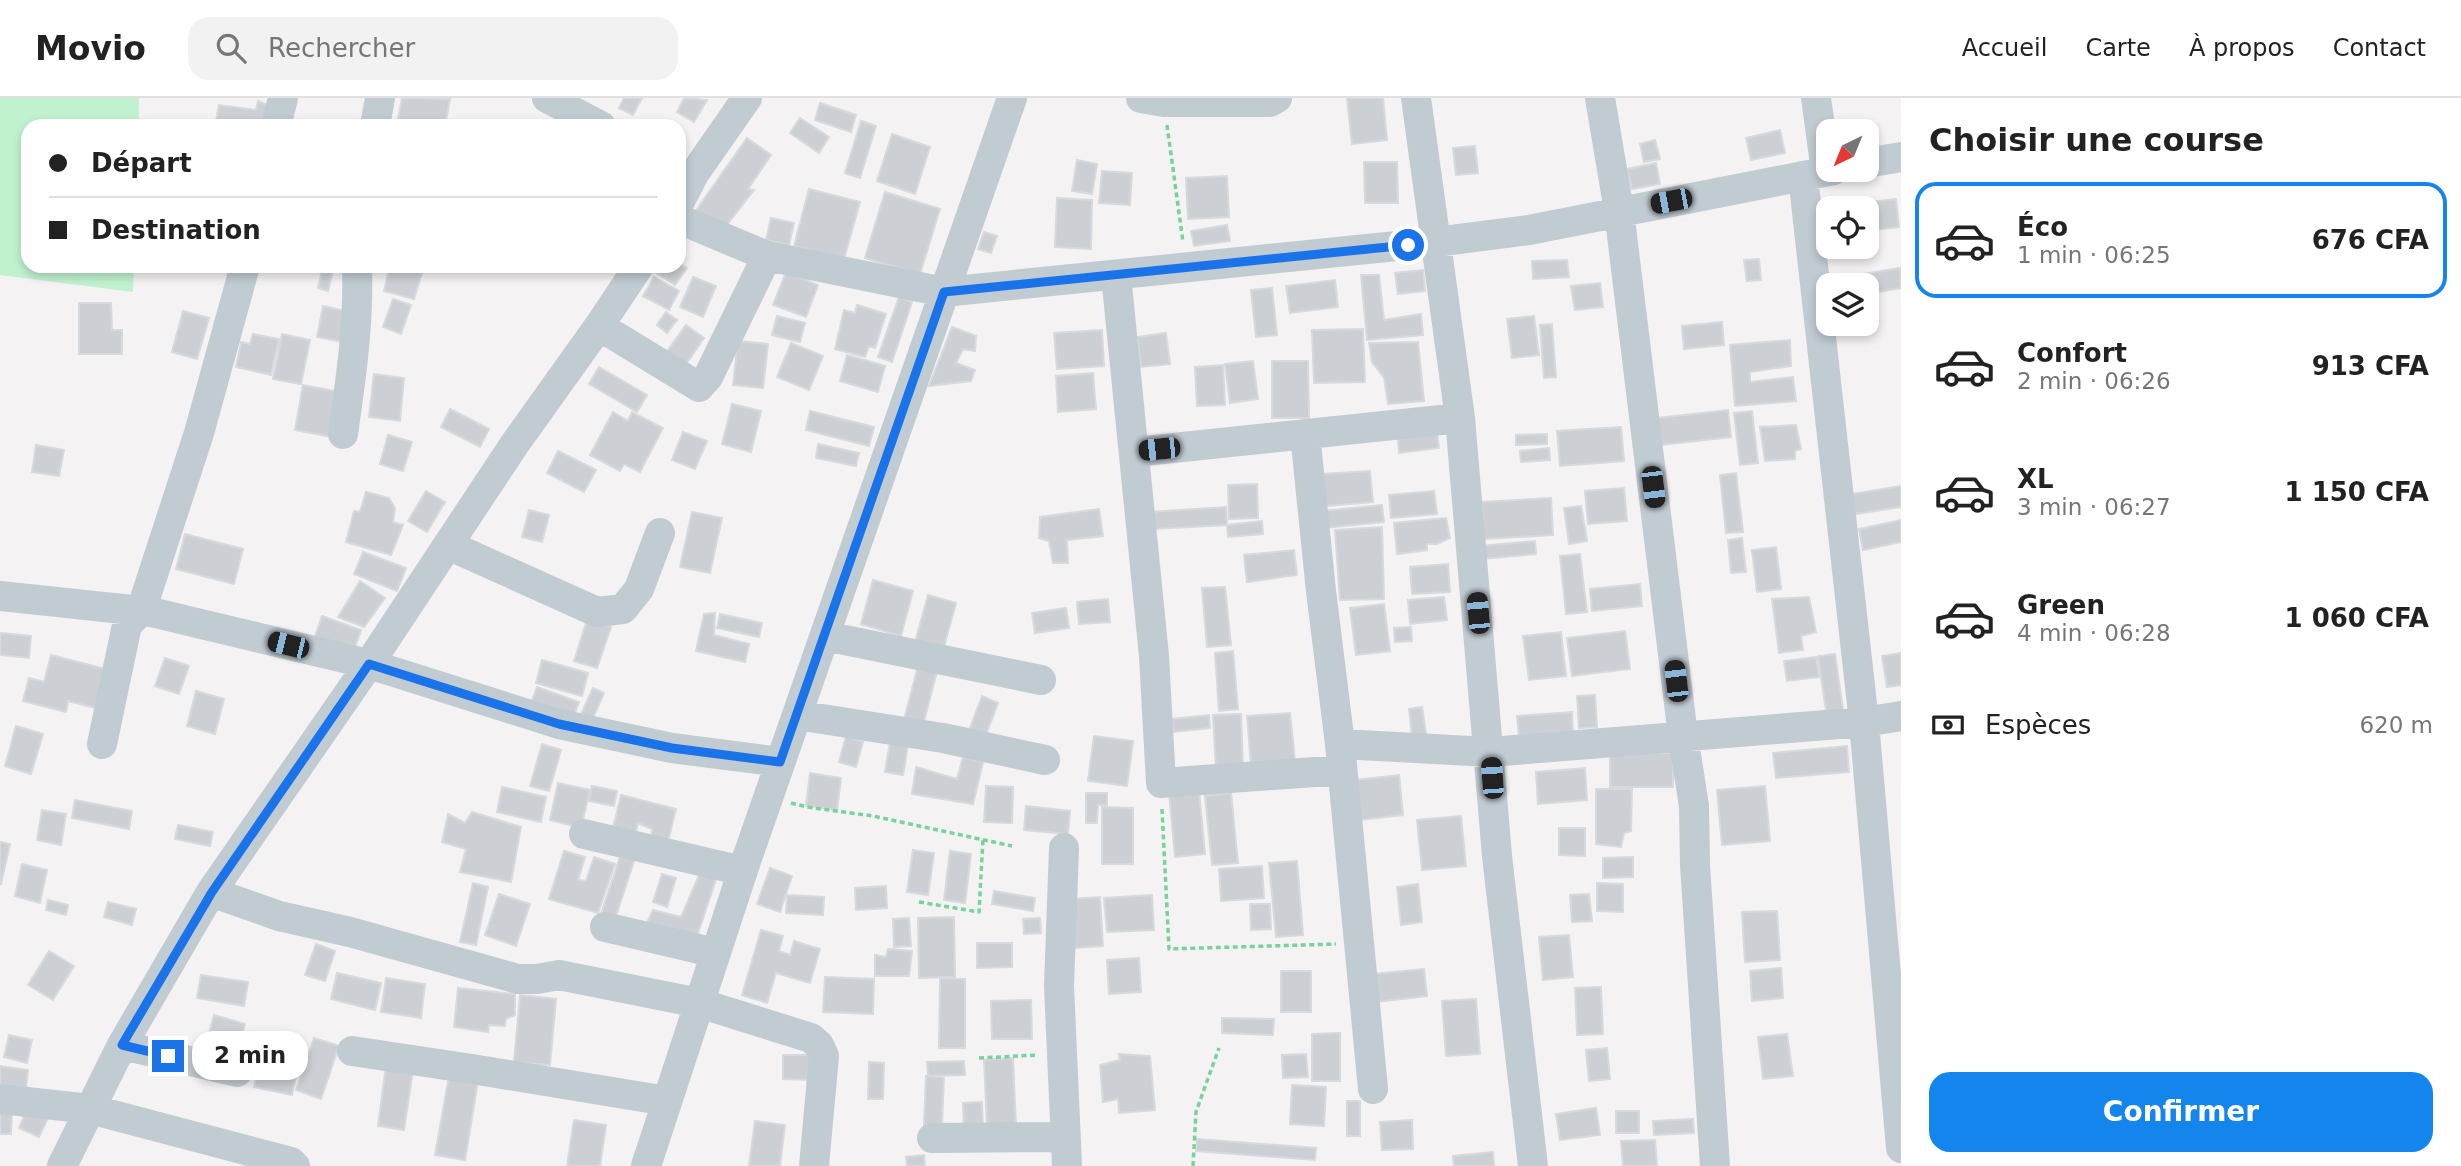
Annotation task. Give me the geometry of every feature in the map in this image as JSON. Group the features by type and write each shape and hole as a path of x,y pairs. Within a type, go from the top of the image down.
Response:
{"street":[{"path":"278,119 283,98"},
{"path":"376,119 380,98"},
{"path":"547,98 588,119"},
{"path":"687,170 747,98"},
{"path":"646,1166 768,797 1012,98"},
{"path":"1153,100 1270,102 1277,98"},
{"path":"1416,98 1460,418 1497,856 1533,1166"},
{"path":"1600,98 1619,211 1683,736 1694,806 1695,865 1715,1166"},
{"path":"1815,98 1817,119"},
{"path":"1880,161 1901,157"},
{"path":"686,222 767,256 944,292 1436,242 1529,230 1816,173"},
{"path":"1822,182 1901,1148"},
{"path":"599,326 699,387 708,377 767,256"},
{"path":"102,744 127,625 141,611 199,433 242,273"},
{"path":"342,434 354,361 357,273"},
{"path":"62,1166 122,1045 212,892 369,664 514,445 634,273"},
{"path":"1116,275 1154,656 1161,783 1341,757 1490,752 1864,722 1901,716"},
{"path":"1135,452 1460,418"},
{"path":"1305,434 1341,757 1373,1089"},
{"path":"447,545 597,612 623,609 639,589 660,533"},
{"path":"0,596 141,611 369,664 559,724 672,748 780,762"},
{"path":"825,636 1041,680"},
{"path":"797,715 943,738 1045,760"},
{"path":"584,834 743,872"},
{"path":"932,1138 1066,1152 1059,986 1064,848"},
{"path":"212,892 279,916 350,932 518,979 559,975 699,1003 811,1038 819,1045 824,1056 814,1166"},
{"path":"605,927 716,953"},
{"path":"122,1045 237,1072"},
{"path":"352,1051 667,1101"},
{"path":"0,1099 90,1109 290,1162 295,1166"}],"path":[{"path":"1153,100 1186,268"},
{"path":"1161,783 1169,949 1359,943"},
{"path":"768,797 807,807 873,816 1012,846"},
{"path":"919,902 979,912 983,839"},
{"path":"1194,1166 1196,1112 1219,1048"},
{"path":"979,1058 1062,1054"}],"green space":[{"path":"0,98 139,98 139,119 21,119 21,273 134,273 133,292 0,275"}],"building":[{"path":"402,98 450,99 446,119 398,119"},
{"path":"624,98 642,98 633,115 619,108"},
{"path":"684,98 707,100 694,122 677,112"},
{"path":"1347,98 1383,98 1387,140 1352,144"},
{"path":"258,101 271,107 267,119 216,119 219,105 256,110"},
{"path":"820,103 856,115 851,132 815,120"},
{"path":"800,118 829,137 819,153 790,133"},
{"path":"861,121 876,126 860,178 845,173"},
{"path":"1780,130 1785,153 1751,160 1746,138"},
{"path":"892,134 930,147 915,194 877,181"},
{"path":"747,138 771,155 748,189 754,190 723,230 692,216"},
{"path":"1655,140 1660,159 1644,162 1640,144"},
{"path":"1475,146 1478,173 1456,175 1453,148"},
{"path":"1077,160 1097,164 1092,194 1072,191"},
{"path":"1364,162 1397,162 1398,203 1365,203"},
{"path":"1656,163 1660,184 1632,189 1627,169"},
{"path":"1102,171 1132,173 1130,205 1099,203"},
{"path":"1227,176 1229,217 1188,219 1186,178"},
{"path":"809,189 860,202 844,259 794,246"},
{"path":"885,192 940,209 920,274 865,258"},
{"path":"1057,198 1092,200 1091,249 1055,247"},
{"path":"1896,199 1899,227 1879,229 1879,201"},
{"path":"771,218 794,223 789,245 766,240"},
{"path":"1227,225 1230,241 1194,246 1191,231"},
{"path":"984,232 997,236 991,253 978,249"},
{"path":"1759,259 1761,280 1747,281 1744,260"},
{"path":"1567,260 1569,277 1533,279 1532,261"},
{"path":"1900,268 1901,288 1879,292 1879,273 1869,273"},
{"path":"1423,270 1425,291 1398,294 1395,273"},
{"path":"786,272 818,285 806,317 773,305"},
{"path":"321,273 332,273 328,291 318,288"},
{"path":"388,273 422,273 414,299 384,291"},
{"path":"657,273 683,273 675,285"},
{"path":"1361,275 1379,275 1384,320 1421,314 1423,335 1367,340"},
{"path":"654,277 679,291 669,310 643,296"},
{"path":"693,277 716,286 703,317 680,307"},
{"path":"1335,280 1338,307 1290,313 1286,286"},
{"path":"1600,283 1603,307 1575,310 1571,286"},
{"path":"1272,288 1277,335 1256,337 1251,290"},
{"path":"899,297 912,302 892,362 878,357"},
{"path":"393,299 411,305 401,334 383,327"},
{"path":"79,303 111,303 112,330 122,330 122,354 79,354"},
{"path":"857,305 886,314 875,348 869,346 865,357 835,349 844,310 855,313"},
{"path":"323,306 350,312 344,342 317,337"},
{"path":"183,311 209,318 197,359 172,352"},
{"path":"666,312 677,320 667,333 657,325"},
{"path":"777,316 805,323 800,342 772,335"},
{"path":"1534,316 1539,355 1512,358 1507,319"},
{"path":"1722,322 1724,345 1684,349 1682,326"},
{"path":"1552,324 1556,377 1544,378 1540,325"},
{"path":"686,325 704,338 682,370 663,357"},
{"path":"952,327 976,336 975,351 963,349 956,363 975,370 971,381 929,386"},
{"path":"1363,329 1365,382 1314,383 1312,330"},
{"path":"1102,330 1104,366 1057,369 1054,333"},
{"path":"1166,333 1170,364 1141,367 1137,337"},
{"path":"253,334 279,339 271,375 236,367 241,342 250,344"},
{"path":"282,334 310,340 301,384 273,379"},
{"path":"1790,340 1791,366 1750,372 1750,382 1793,377 1796,401 1735,406 1730,345"},
{"path":"738,341 768,344 763,388 733,385"},
{"path":"1418,342 1424,401 1388,404 1384,378 1372,362 1369,343"},
{"path":"791,343 823,356 809,390 777,377"},
{"path":"847,355 885,366 878,392 840,381"},
{"path":"1253,361 1258,399 1230,403 1225,364"},
{"path":"1272,361 1308,361 1309,418 1272,418"},
{"path":"1223,365 1225,405 1197,406 1195,367"},
{"path":"599,367 647,395 637,412 589,384"},
{"path":"1093,373 1096,409 1058,412 1056,376"},
{"path":"374,374 404,378 400,421 369,417"},
{"path":"303,385 340,392 332,437 295,430"},
{"path":"732,404 761,411 751,452 722,444"},
{"path":"450,409 489,429 480,447 441,427"},
{"path":"1728,410 1731,437 1661,445 1658,418"},
{"path":"810,411 874,427 869,446 806,430"},
{"path":"1752,411 1758,463 1740,465 1734,413"},
{"path":"613,412 628,421 632,412 663,428 640,472 624,464 620,471 590,455"},
{"path":"1796,425 1801,449 1795,451 1795,459 1765,461 1760,427"},
{"path":"1621,427 1624,461 1560,466 1557,431"},
{"path":"683,432 707,441 695,469 672,460"},
{"path":"1437,434 1439,448 1399,453 1398,438"},
{"path":"1547,434 1547,444 1516,445 1516,435"},
{"path":"388,435 412,442 403,471 380,464"},
{"path":"818,444 859,453 856,466 816,458"},
{"path":"36,445 64,450 59,476 32,472"},
{"path":"1549,448 1550,460 1521,462 1520,451"},
{"path":"558,451 596,470 584,492 547,473"},
{"path":"1370,471 1373,502 1326,506 1323,474"},
{"path":"1736,473 1743,532 1726,533 1720,475"},
{"path":"1257,484 1258,518 1229,519 1228,485"},
{"path":"1901,486 1901,507 1855,514 1852,494"},
{"path":"1624,488 1627,521 1588,524 1585,491"},
{"path":"426,491 445,502 427,532 408,521"},
{"path":"1434,491 1437,514 1391,518 1389,495"},
{"path":"366,492 389,498 395,508 393,522 403,525 391,555 346,542 354,511 360,512"},
{"path":"1551,498 1553,535 1484,539 1482,502"},
{"path":"1382,505 1384,522 1324,528 1322,511"},
{"path":"1581,506 1587,541 1569,544 1564,508"},
{"path":"1226,507 1227,525 1151,529 1149,512"},
{"path":"1099,509 1103,536 1067,540 1068,563 1053,563 1049,541 1039,538 1040,517"},
{"path":"529,510 549,515 542,542 522,537"},
{"path":"692,512 722,518 710,573 680,567"},
{"path":"1446,518 1450,538 1437,544 1427,544 1427,550 1397,554 1394,523"},
{"path":"1901,520 1901,542 1863,550 1859,529"},
{"path":"1262,521 1263,534 1228,537 1227,525"},
{"path":"1382,527 1384,599 1340,600 1335,530"},
{"path":"185,534 243,549 234,584 176,569"},
{"path":"1742,538 1746,572 1731,573 1728,540"},
{"path":"1535,541 1536,554 1482,559 1481,546"},
{"path":"1776,547 1781,589 1757,592 1752,550"},
{"path":"1294,550 1297,575 1247,582 1244,555"},
{"path":"363,552 406,568 397,591 354,574"},
{"path":"1580,554 1587,612 1566,614 1560,556"},
{"path":"1448,564 1450,592 1412,594 1410,567"},
{"path":"873,580 913,591 901,636 861,624"},
{"path":"360,581 385,598 364,627 338,617"},
{"path":"1640,584 1642,606 1592,611 1590,589"},
{"path":"1225,587 1231,645 1207,647 1202,588"},
{"path":"928,595 956,603 942,654 914,646"},
{"path":"1444,597 1447,620 1410,624 1408,600"},
{"path":"1809,597 1816,632 1801,636 1803,650 1779,653 1772,599"},
{"path":"1108,599 1110,622 1079,624 1077,602"},
{"path":"1384,604 1390,651 1356,655 1350,608"},
{"path":"1066,608 1069,628 1035,633 1032,613"},
{"path":"715,613 714,635 749,644 745,662 696,651 704,614"},
{"path":"720,614 762,623 759,637 717,628"},
{"path":"322,616 361,630 352,656 313,642"},
{"path":"587,620 611,627 597,668 574,661"},
{"path":"1411,627 1412,641 1395,642 1394,628"},
{"path":"1625,631 1630,669 1572,676 1567,638"},
{"path":"1561,632 1566,676 1529,680 1523,636"},
{"path":"0,633 31,636 29,658 0,655"},
{"path":"1233,651 1238,709 1219,711 1215,653"},
{"path":"1901,653 1901,685 1887,687 1882,656"},
{"path":"1835,654 1844,716 1827,718 1818,656"},
{"path":"51,655 113,671 103,710 68,701 66,712 23,701 29,678 44,682"},
{"path":"1816,657 1819,677 1787,681 1784,661"},
{"path":"165,658 189,666 179,694 155,686"},
{"path":"542,660 588,673 582,696 536,683"},
{"path":"918,666 937,671 922,729 903,724"},
{"path":"537,687 579,702 572,721 530,706"},
{"path":"593,688 604,693 592,720 581,714"},
{"path":"196,691 224,699 215,734 187,726"},
{"path":"1595,695 1597,727 1579,728 1577,696"},
{"path":"982,696 998,703 983,743 967,736"},
{"path":"1422,707 1426,734 1412,736 1409,709"},
{"path":"1572,712 1573,733 1519,737 1517,716"},
{"path":"1290,713 1295,761 1251,765 1247,716"},
{"path":"1241,714 1243,769 1216,770 1213,715"},
{"path":"1209,715 1210,728 1173,732 1172,719"},
{"path":"16,726 43,734 31,774 5,766"},
{"path":"846,736 863,742 856,767 839,762"},
{"path":"891,736 909,739 903,775 885,772"},
{"path":"1094,736 1133,741 1127,786 1088,781"},
{"path":"542,744 561,750 549,791 530,786"},
{"path":"1847,746 1849,772 1776,778 1773,753"},
{"path":"1610,753 1673,753 1673,787 1610,787"},
{"path":"963,757 983,762 973,804 912,794 916,767 957,779"},
{"path":"1585,768 1587,800 1538,804 1536,772"},
{"path":"810,773 841,778 837,810 806,806"},
{"path":"1399,775 1403,815 1360,820 1356,780"},
{"path":"558,783 590,790 581,828 550,820"},
{"path":"592,786 617,791 614,806 589,801"},
{"path":"986,786 1013,787 1012,823 984,822"},
{"path":"1765,786 1770,841 1722,845 1717,790"},
{"path":"502,787 546,797 541,822 497,812"},
{"path":"1596,789 1632,789 1631,831 1624,833 1621,847 1596,844"},
{"path":"1199,791 1205,854 1175,857 1169,793"},
{"path":"1086,793 1107,793 1107,805 1098,805 1097,823 1086,823"},
{"path":"1231,793 1238,863 1212,865 1205,796"},
{"path":"621,795 676,809 667,846 651,840 652,829 638,823 634,839 612,832"},
{"path":"75,800 132,811 129,829 72,818"},
{"path":"1026,806 1070,811 1068,834 1024,830"},
{"path":"1102,807 1133,808 1133,864 1102,864"},
{"path":"42,810 66,814 61,845 37,840"},
{"path":"472,812 521,827 511,882 460,872 466,849 442,842 448,814 465,823"},
{"path":"1461,816 1466,866 1422,870 1417,820"},
{"path":"178,825 213,832 210,846 175,839"},
{"path":"1559,828 1585,828 1585,856 1559,855"},
{"path":"0,842 10,844 1,884 0,884"},
{"path":"913,850 934,853 928,895 907,892"},
{"path":"564,851 585,857 578,880 586,881 594,857 615,864 598,913 549,899"},
{"path":"622,851 636,855 615,919 601,914"},
{"path":"950,851 971,854 965,903 944,900"},
{"path":"1633,857 1633,877 1603,878 1603,858"},
{"path":"1297,861 1303,935 1276,937 1269,863"},
{"path":"22,864 47,870 40,903 15,896"},
{"path":"1262,866 1264,898 1221,901 1219,869"},
{"path":"770,868 792,876 780,912 757,904"},
{"path":"700,873 716,879 695,942 644,929 653,910 681,917"},
{"path":"662,874 676,878 667,907 653,902"},
{"path":"473,883 488,887 476,945 460,942"},
{"path":"1597,883 1623,884 1623,912 1597,911"},
{"path":"1418,884 1422,922 1401,925 1397,887"},
{"path":"886,886 887,908 856,910 855,888"},
{"path":"994,891 1035,898 1033,911 992,904"},
{"path":"499,894 530,904 516,946 485,935"},
{"path":"1589,894 1592,921 1572,922 1570,895"},
{"path":"787,895 824,897 823,915 786,913"},
{"path":"1152,895 1154,930 1107,932 1104,898"},
{"path":"1100,897 1103,946 1075,948 1073,899"},
{"path":"48,900 68,905 66,915 46,910"},
{"path":"108,902 136,909 132,925 104,917"},
{"path":"1250,904 1270,904 1271,929 1251,930"},
{"path":"1777,911 1780,960 1745,962 1742,912"},
{"path":"954,917 955,977 919,978 918,918"},
{"path":"909,918 911,946 894,947 893,919"},
{"path":"1040,918 1041,933 1024,934 1023,919"},
{"path":"761,930 783,936 779,951 790,955 794,941 820,949 810,983 776,973 767,1003 742,995"},
{"path":"1569,935 1573,977 1543,980 1539,937"},
{"path":"977,943 1012,943 1012,967 977,968"},
{"path":"316,944 335,951 325,981 305,975"},
{"path":"888,949 912,951 909,976 875,976 875,955 886,957"},
{"path":"49,951 74,966 53,1000 28,985"},
{"path":"1139,958 1141,992 1109,994 1107,960"},
{"path":"1781,968 1783,998 1752,1001 1750,971"},
{"path":"1424,969 1427,996 1368,1003 1364,975"},
{"path":"1281,971 1311,971 1311,1012 1281,1012"},
{"path":"337,973 381,983 375,1010 331,999"},
{"path":"201,975 248,982 244,1006 197,998"},
{"path":"825,977 874,979 873,1014 823,1012"},
{"path":"386,978 425,984 421,1018 381,1012"},
{"path":"940,978 965,979 965,1048 939,1048"},
{"path":"1601,987 1603,1034 1577,1035 1575,988"},
{"path":"458,988 515,994 515,1015 506,1019 505,1026 489,1025 488,1032 454,1027"},
{"path":"520,995 556,999 550,1065 514,1062"},
{"path":"1476,999 1480,1054 1446,1056 1442,1001"},
{"path":"1031,1000 1032,1039 992,1039 991,1001"},
{"path":"214,1015 245,1024 238,1050 207,1041"},
{"path":"1222,1018 1274,1019 1273,1035 1222,1033"},
{"path":"1340,1033 1340,1081 1312,1081 1312,1034"},
{"path":"266,1034 303,1043 292,1095 254,1087"},
{"path":"1787,1034 1793,1076 1763,1079 1758,1037"},
{"path":"9,1035 32,1040 27,1063 4,1057"},
{"path":"314,1038 339,1046 321,1099 296,1090"},
{"path":"1607,1048 1610,1079 1589,1081 1586,1050"},
{"path":"1119,1054 1150,1056 1155,1110 1119,1113 1118,1099 1103,1102 1100,1065 1120,1060"},
{"path":"1306,1054 1308,1077 1283,1078 1282,1055"},
{"path":"783,1055 810,1055 810,1080 783,1079"},
{"path":"1013,1058 1016,1127 987,1128 984,1060"},
{"path":"964,1061 965,1075 928,1076 927,1062"},
{"path":"869,1062 884,1063 883,1099 868,1099"},
{"path":"0,1066 28,1070 26,1088 0,1085"},
{"path":"386,1066 413,1070 404,1130 378,1126"},
{"path":"449,1076 478,1081 465,1160 435,1155"},
{"path":"926,1076 944,1077 942,1125 924,1125"},
{"path":"1292,1085 1326,1087 1324,1126 1290,1124"},
{"path":"1347,1101 1360,1101 1360,1136 1347,1136"},
{"path":"982,1102 983,1130 964,1130 963,1103"},
{"path":"1596,1108 1600,1135 1560,1140 1556,1114"},
{"path":"27,1109 48,1118 39,1137 19,1128"},
{"path":"1616,1111 1639,1111 1639,1133 1616,1133"},
{"path":"0,1112 12,1112 11,1134 0,1134"},
{"path":"1693,1119 1694,1133 1654,1135 1653,1121"},
{"path":"574,1120 606,1125 600,1166 567,1166"},
{"path":"1412,1120 1413,1149 1382,1150 1380,1122"},
{"path":"755,1121 785,1125 780,1166 749,1166"},
{"path":"1197,1139 1316,1148 1315,1160 1196,1151"},
{"path":"1655,1140 1657,1166 1623,1166 1621,1141"},
{"path":"1493,1152 1494,1166 1454,1166 1453,1156"},
{"path":"924,1155 925,1166 907,1166 906,1157"}],"route":[{"path":"168,1056 122,1045 212,892 369,664 559,724 672,748 780,762 944,292 1408,245"}]}
